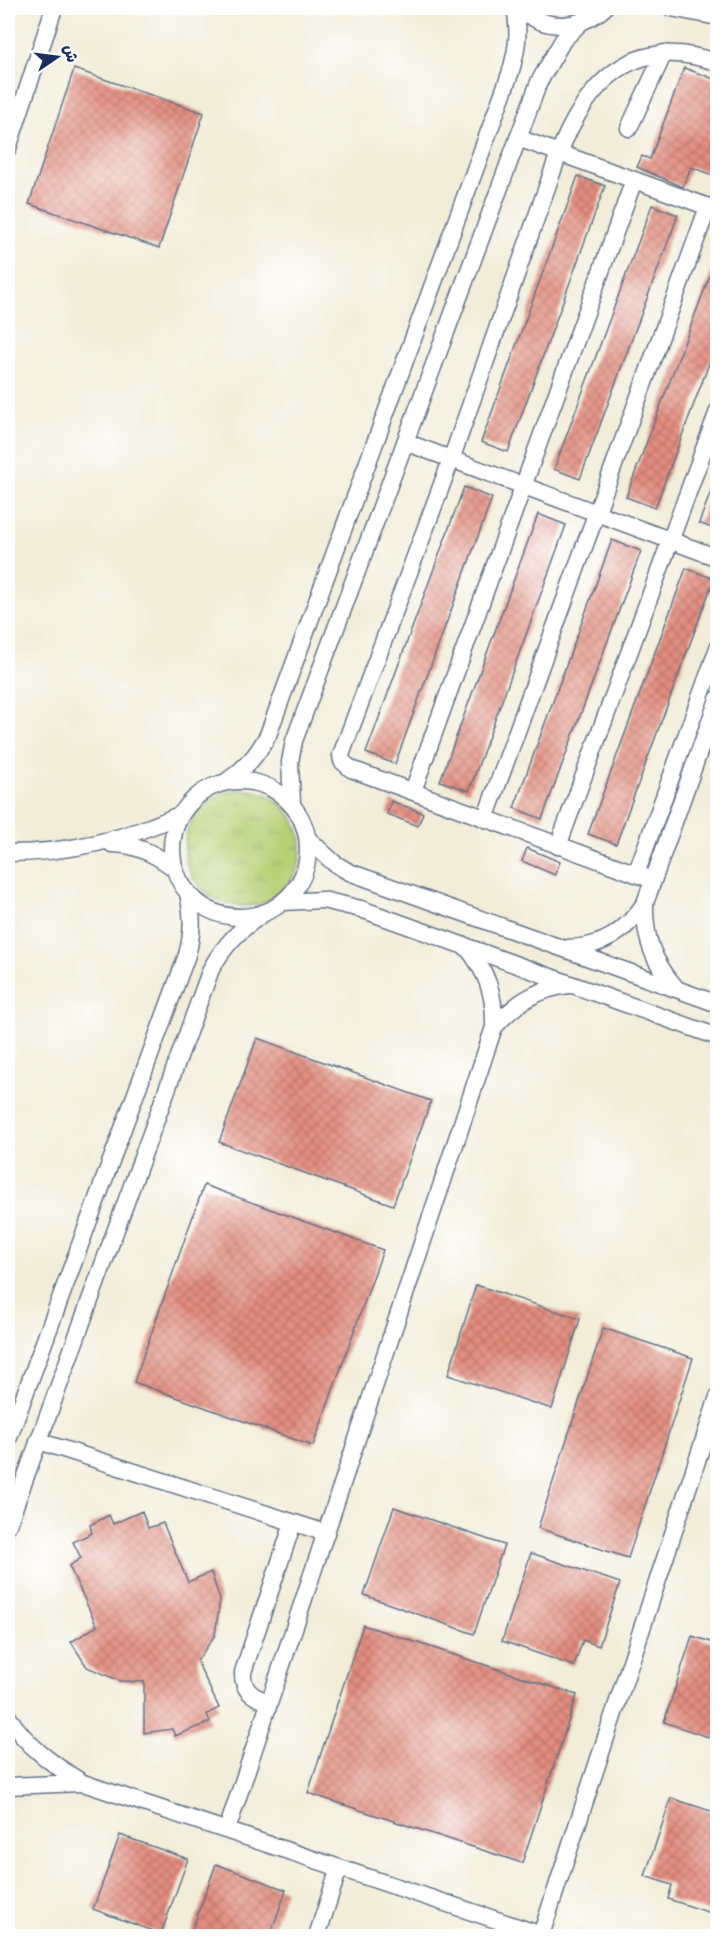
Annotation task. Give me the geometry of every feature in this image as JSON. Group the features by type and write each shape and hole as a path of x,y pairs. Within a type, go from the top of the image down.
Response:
{"street":[{"path":"8,148 54,8"},
{"path":"264,914 244,918 223,915 204,907 188,893 174,868 172,850 174,831 181,814 201,793 227,781 244,769 258,753 272,723 510,74 517,50 518,24 515,8"},
{"path":"520,8 535,19 549,24 580,23"},
{"path":"292,804 290,762 294,741 518,138 549,60 580,23 607,8"},
{"path":"671,8 691,9 717,17"},
{"path":"629,129 664,53"},
{"path":"653,880 351,769 342,761 341,755 451,460 559,153 576,115 589,94 606,77 627,64 664,53 717,56"},
{"path":"694,54 717,63"},
{"path":"485,819 596,513 713,208 518,138"},
{"path":"413,791 634,180"},
{"path":"558,846 717,411"},
{"path":"405,442 717,558"},
{"path":"636,874 717,648"},
{"path":"562,949 587,948 611,939 631,924 645,903 717,699"},
{"path":"8,1525 211,969 230,940 242,928 283,903 295,890 304,874 308,857 308,839 303,820 292,804 278,792 262,784 245,780 227,781"},
{"path":"8,854 55,851 99,844 127,836 181,814"},
{"path":"308,839 334,863 349,872 717,1004"},
{"path":"99,844 139,848 158,856 174,868"},
{"path":"8,1440 187,955 193,924 188,893"},
{"path":"283,903 322,900 342,903 717,1037"},
{"path":"645,903 645,927 650,951 662,973 679,991"},
{"path":"227,1830 494,1028 495,1005 490,983 480,963 466,946"},
{"path":"494,1028 509,1010 528,996 549,988 572,984"},
{"path":"8,1717 36,1750 58,1768 84,1783 543,1936 717,1397"},
{"path":"38,1441 326,1533"},
{"path":"269,1702 252,1695 246,1689 243,1672 293,1523"},
{"path":"8,1786 55,1782 84,1783"},
{"path":"317,1936 339,1868"}],"green space":[{"path":"243,790 265,794 284,807 297,826 301,848 297,870 284,889 265,902 243,906 221,902 202,889 189,870 185,848 189,826 202,807 221,794"}],"building":[{"path":"684,68 717,80 717,177 691,167 683,187 637,167 642,156 650,159"},
{"path":"74,69 204,113 159,248 29,204"},
{"path":"578,176 605,186 508,452 481,442"},
{"path":"652,205 678,215 580,479 554,469"},
{"path":"716,259 717,342 655,508 626,497"},
{"path":"717,478 717,530 699,523"},
{"path":"464,487 492,498 395,764 366,753"},
{"path":"538,514 566,525 469,791 440,781"},
{"path":"612,540 641,551 542,819 514,808"},
{"path":"686,568 714,579 616,844 588,834"},
{"path":"391,801 423,813 418,826 387,814"},
{"path":"527,848 560,862 555,875 522,861"},
{"path":"257,1038 431,1101 393,1205 219,1142"},
{"path":"204,1185 383,1250 313,1446 134,1382"},
{"path":"476,1285 580,1319 552,1409 448,1375"},
{"path":"603,1328 693,1358 628,1558 538,1528"},
{"path":"394,1507 504,1545 474,1634 364,1595"},
{"path":"142,1511 148,1528 163,1523 188,1582 211,1572 220,1600 215,1635 197,1661 219,1708 207,1714 210,1722 175,1736 172,1729 144,1733 144,1682 120,1681 87,1667 71,1642 97,1626 69,1566 81,1558 73,1542 92,1533 90,1525 109,1515 113,1524"},
{"path":"531,1553 620,1583 599,1646 583,1640 574,1666 502,1641"},
{"path":"363,1625 577,1695 522,1863 308,1793"},
{"path":"692,1636 717,1644 717,1740 664,1722"},
{"path":"671,1798 717,1813 717,1915 668,1899 672,1885 645,1876"},
{"path":"120,1835 188,1859 161,1934 93,1909"},
{"path":"216,1864 286,1890 270,1936 190,1936"}]}
